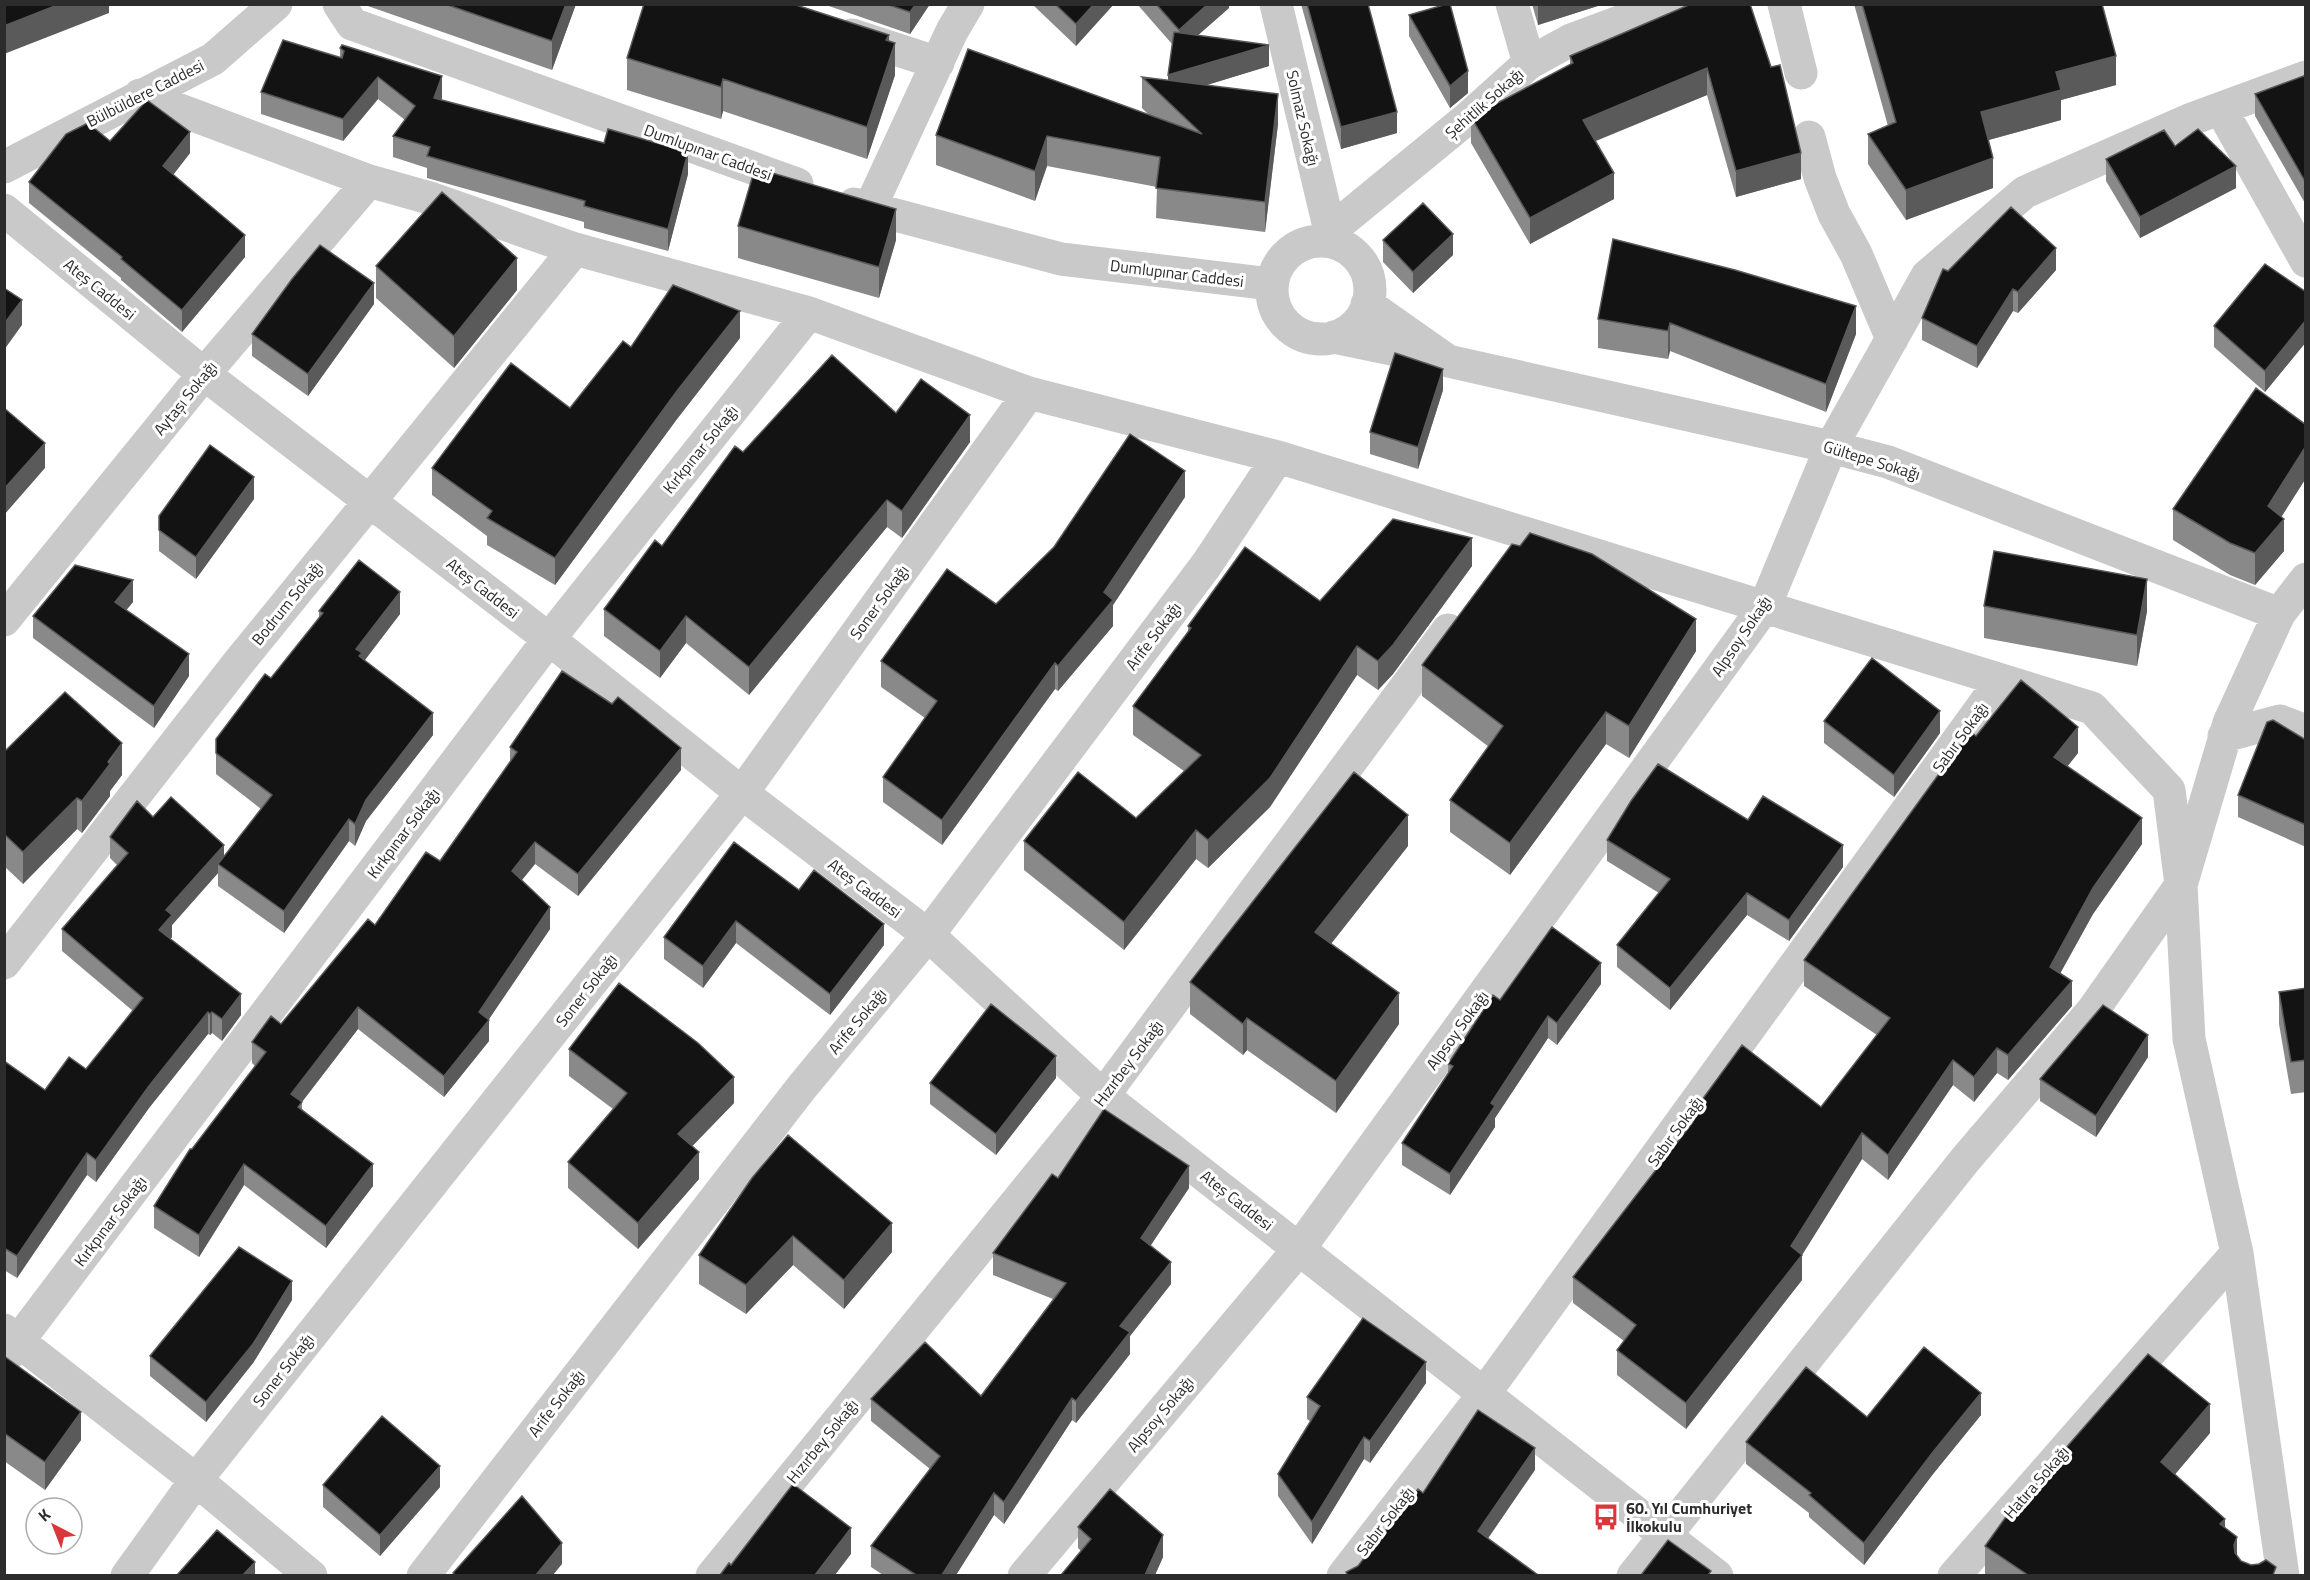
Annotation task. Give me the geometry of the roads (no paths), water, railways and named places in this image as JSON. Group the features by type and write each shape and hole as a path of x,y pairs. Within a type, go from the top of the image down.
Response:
{"street":[{"name":"Bülbüldere Caddesi","path":"4,167 213,58 276,4"},
{"name":"Dumlupınar Caddesi","path":"339,4 352,24 869,210 1061,259 1272,284"},
{"name":"Solmaz Sokağı","path":"1276,4 1328,236"},
{"path":"1512,4 1529,63"},
{"name":"Şehitlik Sokağı","path":"1328,236 1529,63 1571,40 1668,4"},
{"path":"1784,4 1801,73"},
{"path":"869,210 952,31 967,5"},
{"path":"826,26 938,63"},
{"name":"Alpsoy Sokağı","path":"1024,1575 1299,1249 1765,606 1831,447 1928,276 2025,192 2221,109 2306,77"},
{"path":"140,95 369,181 433,199 575,249 809,313 1029,393 1278,457 2092,708 2169,790 2181,885 2189,1039 2237,1253 2292,1541 2283,1575"},
{"path":"2221,109 2306,261"},
{"path":"1809,137 1820,178 1834,214 1856,254 1892,339"},
{"name":"Aytaşı Sokağı","path":"4,620 204,374 369,181"},
{"name":"Ateş Caddesi","path":"4,210 204,374 549,639 742,793 928,935 1103,1096 1717,1575"},
{"path":"1328,236 1353,253 1362,263 1368,276 1370,290 1367,304 1360,318 1349,330 1334,337 1318,339 1303,336 1289,328 1278,315 1273,300 1272,284 1275,271 1291,251 1301,245 1328,236"},
{"name":"Bodrum Sokağı","path":"4,963 239,662 575,249"},
{"name":"Gültepe Sokağı","path":"1367,304 1448,361"},
{"name":"Kırkpınar Sokağı","path":"10,1344 549,639 809,313"},
{"name":"Gültepe Sokağı","path":"1334,337 1831,447 1888,462 2279,614"},
{"name":"Soner Sokağı","path":"127,1575 196,1480 742,793 1029,393"},
{"name":"Arife Sokağı","path":"423,1575 802,1087 928,935 1207,564 1278,457"},
{"path":"1500,561 1521,532"},
{"path":"1633,1575 1965,1160 2093,1010 2181,885 2224,736 2279,614 2306,579"},
{"name":"Hızırbey Sokağı","path":"712,1575 1103,1096 1464,609"},
{"name":"Sabır Sokağı","path":"1343,1575 1484,1394 2001,681"},
{"path":"2224,736 2280,721 2306,731"},
{"name":"Hatıra Sokağı","path":"1954,1575 2237,1253"},
{"path":"10,1344 196,1480 311,1575"},
{"path":"2253,1575 2292,1541"}],"place":[{"name":"60. Yıl Cumhuriyet İlkokulu","path":"1606,1517"}]}
